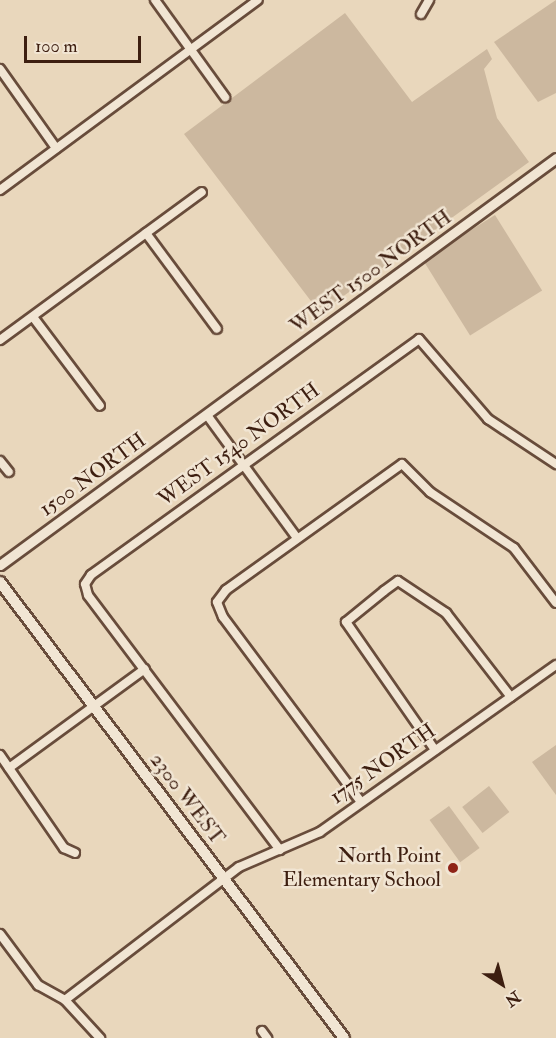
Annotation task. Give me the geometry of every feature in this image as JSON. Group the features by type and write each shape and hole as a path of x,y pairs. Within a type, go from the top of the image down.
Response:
{"main road":[{"name":"2300 WEST","path":"0,582 344,1038"}],"street":[{"path":"155,0 225,96"},
{"path":"0,190 258,0"},
{"path":"421,14 429,0"},
{"path":"0,69 56,148"},
{"name":"WEST 1500 NORTH","path":"207,415 556,158"},
{"path":"0,340 202,192"},
{"path":"146,233 217,329"},
{"path":"33,317 100,406"},
{"name":"WEST 1540 NORTH","path":"145,669 85,584 243,464 419,339 488,419 556,464"},
{"path":"207,415 297,538"},
{"name":"1500 NORTH","path":"0,565 207,415"},
{"path":"0,461 9,472"},
{"path":"361,802 217,602 226,590 397,464 514,548 556,603"},
{"path":"435,750 346,622 398,581 446,613 511,696"},
{"name":"1775 NORTH","path":"65,999 224,878 320,832 556,665"},
{"path":"9,768 145,669 280,850"},
{"path":"0,754 64,848 75,853"},
{"path":"0,934 38,985 65,999 100,1038"}],"shaded area":[{"path":"556,0 556,93 538,102 494,42"},
{"path":"345,13 412,102 487,49 492,59 484,69 497,118 529,162 320,313 184,134"},
{"path":"495,215 542,290 470,336 423,260"},
{"path":"556,745 556,795 532,762"},
{"path":"489,786 509,812 483,833 462,807"},
{"path":"449,806 480,848 460,862 430,820"}],"place":[{"name":"North Point Elementary School","path":"453,868"}]}
